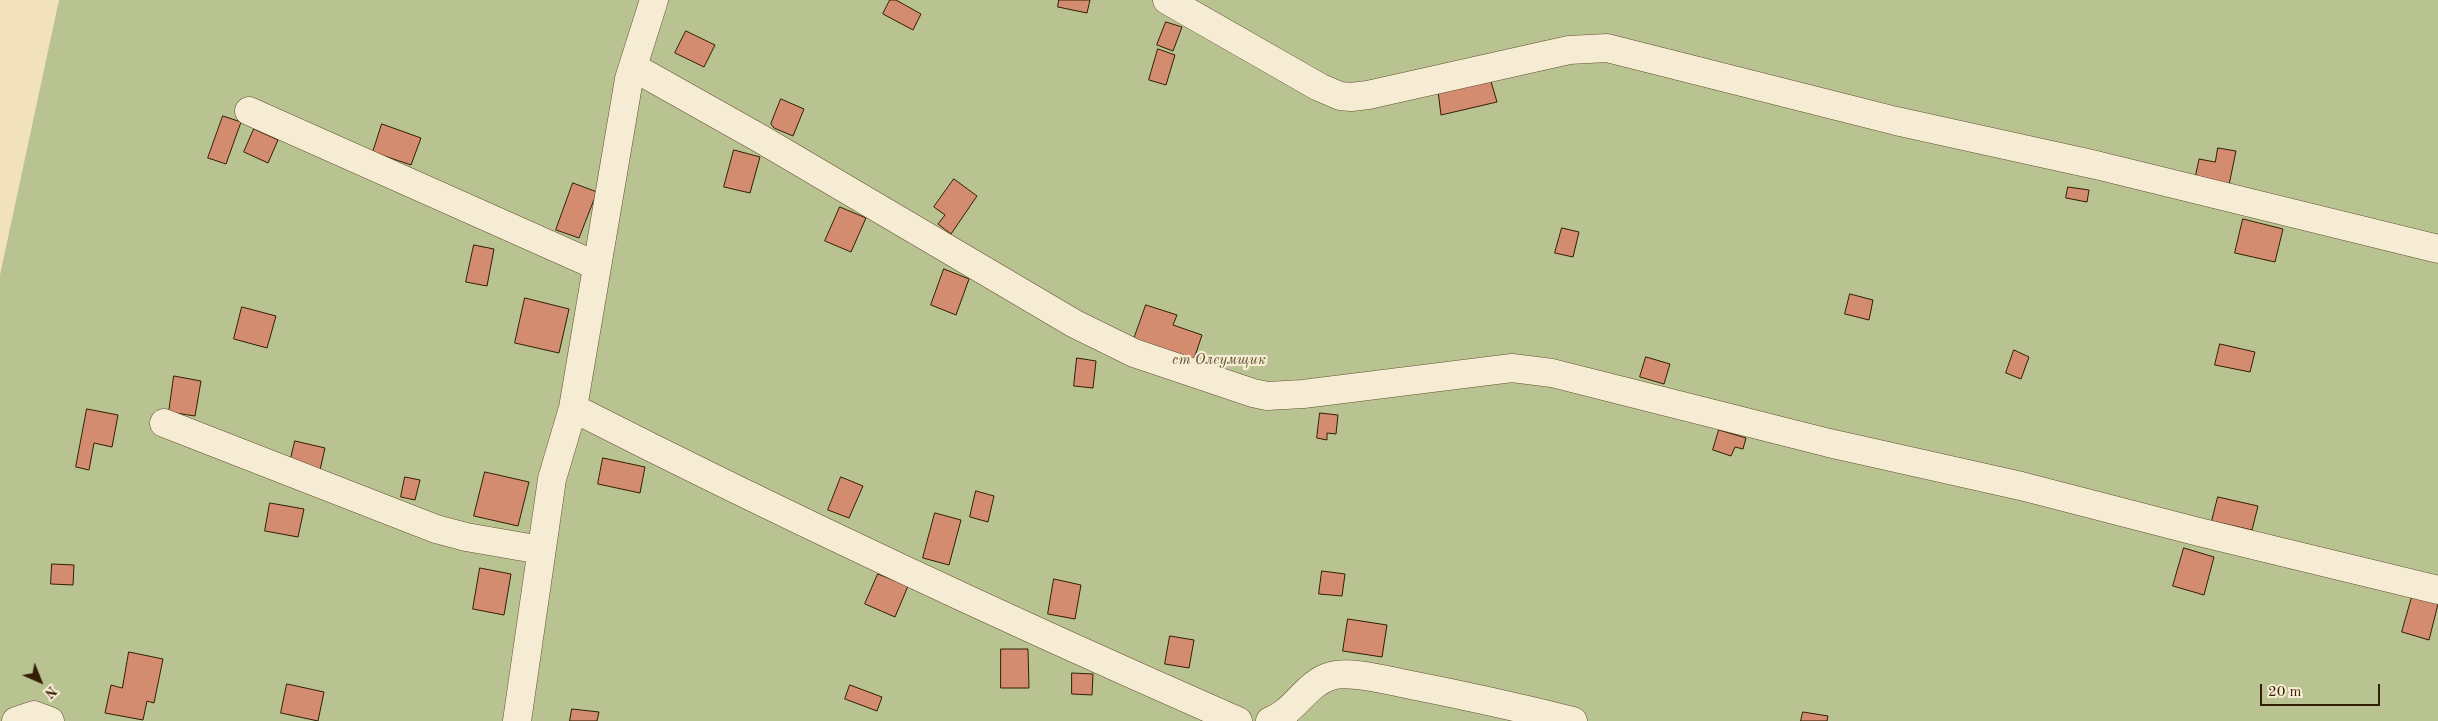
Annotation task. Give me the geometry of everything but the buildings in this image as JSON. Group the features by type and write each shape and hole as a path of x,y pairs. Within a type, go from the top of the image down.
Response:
{"lane":[{"path":"517,721 552,479 573,408 622,110 654,0"},
{"path":"1167,0 1251,50 1319,87 1340,96 1352,97 1376,94 1569,50 1607,48 1868,114 2096,165 2438,249"},
{"path":"633,67 761,139 1075,324 1134,353 1253,393 1280,396 1303,394 1512,368 1552,373 1829,443 2021,486 2438,590"},
{"path":"249,112 597,266"},
{"path":"573,408 686,466 1025,626 1238,721"},
{"path":"164,423 436,529 466,537 541,550"},
{"path":"1270,721 1287,710 1320,680 1336,674 1392,681 1502,703 1573,721"},
{"path":"16,721 34,715 50,721"}],"green space":[{"name":"ст Олеумщик","path":"59,0 2438,0 2438,721 0,721 0,275"}]}
